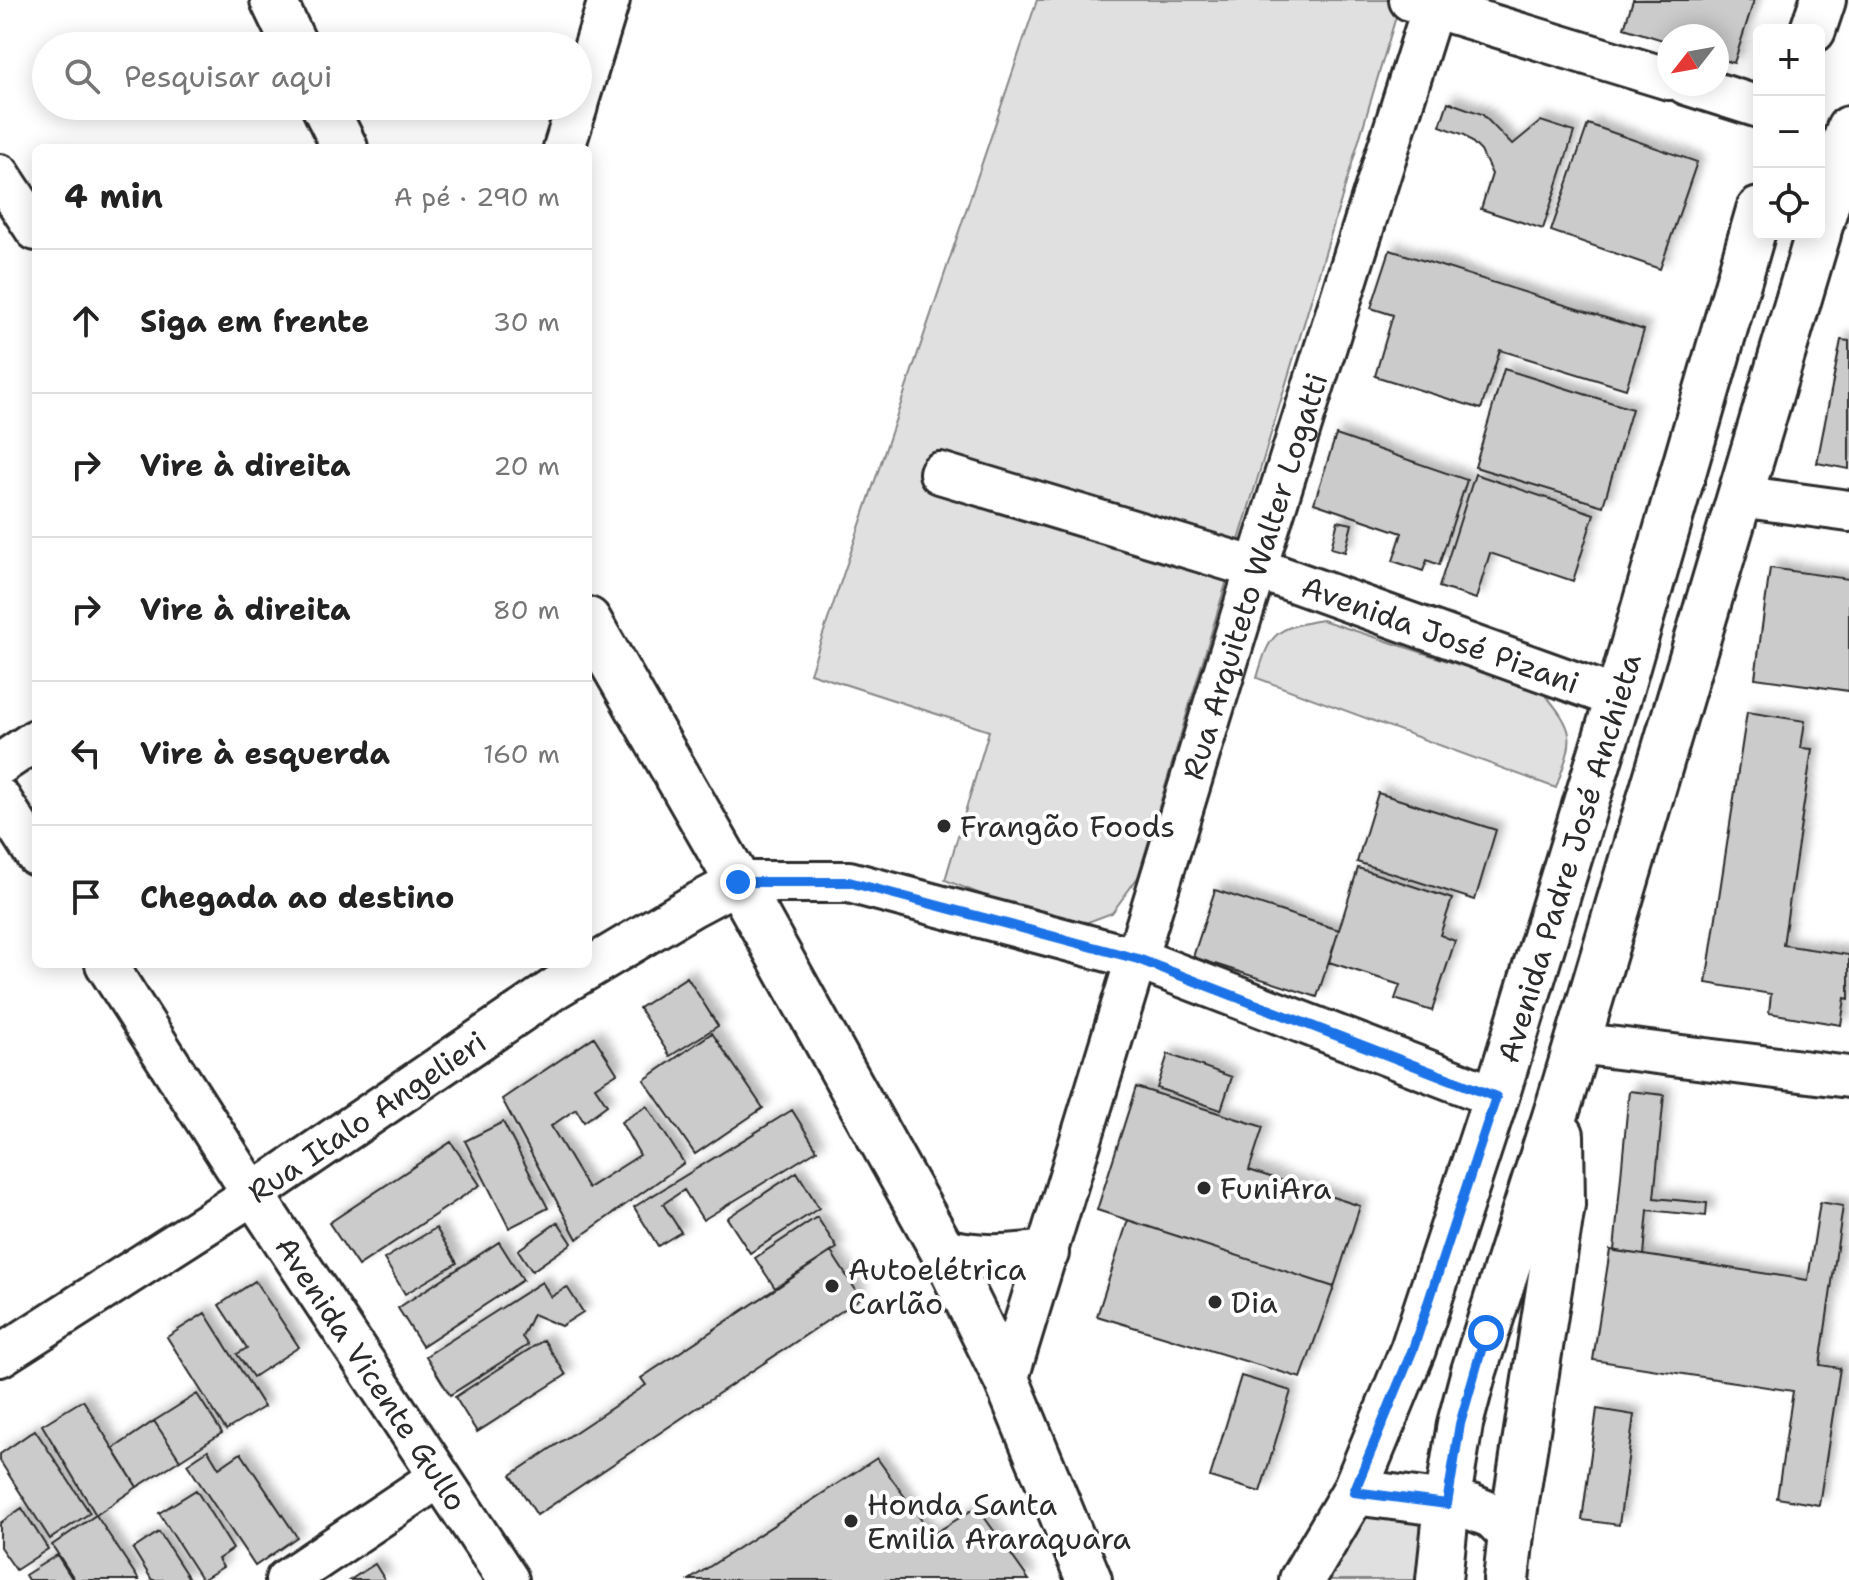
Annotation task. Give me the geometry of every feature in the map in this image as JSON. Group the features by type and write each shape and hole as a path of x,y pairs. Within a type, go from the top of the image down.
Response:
{"main road":[{"path":"273,0 288,32"},
{"path":"1815,24 1823,0"},
{"path":"331,120 343,144"},
{"name":"Avenida Padre José Anchieta","path":"1825,209 1849,129"},
{"name":"Avenida Padre José Anchieta","path":"1302,1580 1354,1492 1413,1349 1496,1097 1618,698 1753,231"},
{"name":"Avenida Padre José Anchieta","path":"1439,1580 1460,1424 1474,1371 1561,1098 1816,240"},
{"path":"592,627 943,1251 1007,1381 1089,1580"},
{"path":"1506,1580 1562,1205 1561,1098"},
{"path":"943,1251 978,1259 1046,1253"},
{"path":"1354,1492 1471,1507 1493,1516 1511,1534"},
{"path":"1071,1535 1101,1580"}],"street":[{"path":"592,55 609,0"},
{"path":"1426,2 1657,75"},
{"name":"Rua Arquiteto Walter Logatti","path":"1007,1381 1138,959 1426,2"},
{"path":"1724,96 1753,105"},
{"path":"565,144 572,120"},
{"path":"0,175 32,224"},
{"name":"Avenida José Pizani","path":"940,473 1256,568 1618,698"},
{"path":"1739,496 1849,511"},
{"path":"0,764 32,743"},
{"path":"0,799 32,849"},
{"path":"738,882 849,882 1138,959 1496,1097"},
{"name":"Rua Italo Angelieri","path":"592,955 738,882"},
{"name":"Avenida Vicente Gullo","path":"109,968 253,1194 508,1580"},
{"name":"Rua Italo Angelieri","path":"0,1356 253,1194 549,976"},
{"path":"1577,1043 1849,1077"},
{"path":"286,1580 439,1477"}],"shaded area":[{"path":"1037,0 1401,0 1138,877 1112,913 1080,925 1039,917 945,880 989,731 810,673"},
{"path":"1322,620 1543,692 1563,718 1569,737 1569,747 1556,788 1257,678 1266,651 1277,635 1294,626"},
{"path":"1365,1513 1427,1516 1420,1580 1325,1580"}],"building":[{"path":"1633,0 1754,0 1734,63 1729,62 1729,24 1657,24 1657,38 1624,28"},
{"path":"1448,102 1482,114 1512,145 1541,121 1574,132 1543,229 1481,209 1492,174 1481,151 1465,135 1440,126"},
{"path":"1588,124 1697,162 1660,269 1551,231"},
{"path":"1390,250 1644,330 1626,389 1500,350 1481,409 1375,376 1393,315 1371,308"},
{"path":"1841,340 1849,341 1849,469 1817,463"},
{"path":"1504,369 1632,409 1603,506 1475,467"},
{"path":"1336,435 1467,480 1439,565 1427,560 1423,571 1393,561 1402,533 1314,503"},
{"path":"1475,474 1594,514 1573,581 1490,553 1476,599 1439,587"},
{"path":"1338,521 1352,524 1345,552 1331,548"},
{"path":"1770,568 1849,579 1849,691 1755,678"},
{"path":"1747,712 1805,721 1801,748 1812,749 1783,945 1849,955 1849,999 1845,998 1841,1025 1769,1013 1771,994 1706,983"},
{"path":"1378,793 1496,830 1475,900 1357,862"},
{"path":"1358,868 1452,899 1440,935 1455,941 1432,1011 1395,999 1400,985 1329,962"},
{"path":"1215,890 1339,930 1317,997 1193,957"},
{"path":"687,977 718,1026 670,1056 639,1008"},
{"path":"712,1033 763,1108 695,1154 644,1080"},
{"path":"594,1037 617,1073 595,1087 607,1105 584,1122 576,1109 551,1126 588,1188 640,1155 621,1122 647,1106 684,1163 577,1239 502,1099"},
{"path":"1168,1054 1232,1077 1221,1110 1157,1088"},
{"name":"FuniAra","path":"1136,1087 1263,1127 1249,1170 1360,1206 1334,1287 1097,1210"},
{"path":"1629,1091 1664,1095 1654,1198 1707,1203 1706,1216 1648,1210 1644,1255 1614,1251"},
{"path":"792,1110 817,1150 703,1220 684,1190 663,1204 681,1232 658,1246 634,1207"},
{"path":"503,1122 548,1208 509,1228 465,1141"},
{"path":"451,1142 480,1185 358,1266 329,1223"},
{"path":"797,1172 819,1208 750,1253 727,1218"},
{"path":"1820,1202 1843,1206 1820,1365 1840,1368 1819,1505 1777,1498 1793,1391 1593,1360 1610,1250 1808,1280"},
{"path":"817,1217 837,1248 775,1288 755,1258"},
{"name":"Dia","path":"1128,1220 1334,1287 1301,1378 1097,1316"},
{"path":"558,1222 572,1243 532,1271 518,1250"},
{"path":"436,1228 457,1263 405,1294 384,1259"},
{"path":"499,1242 523,1280 422,1346 398,1308"},
{"path":"831,1252 861,1298 537,1515 511,1475 646,1385 641,1378"},
{"path":"255,1281 299,1347 253,1377 237,1354 247,1348 219,1305"},
{"path":"542,1282 551,1297 567,1287 583,1312 561,1326 533,1314 522,1337 528,1345 450,1395 426,1356"},
{"path":"205,1313 264,1407 226,1430 167,1337"},
{"path":"544,1340 566,1375 477,1432 455,1397"},
{"path":"1241,1376 1291,1391 1260,1492 1210,1477"},
{"path":"197,1394 222,1433 180,1460 154,1421"},
{"path":"83,1400 137,1487 96,1515 42,1425"},
{"path":"1597,1409 1634,1415 1619,1525 1582,1520"},
{"path":"154,1421 180,1460 137,1487 113,1449"},
{"path":"35,1430 90,1513 50,1539 0,1461 0,1454"},
{"path":"208,1450 219,1468 241,1453 297,1537 255,1566 187,1464"},
{"name":"Honda Santa Emilia Araraquara","path":"877,1458 932,1535 977,1507 1029,1580 689,1580"},
{"path":"196,1490 233,1549 218,1559 223,1567 202,1580 159,1513"},
{"path":"22,1508 48,1549 16,1570 0,1547 0,1523"},
{"path":"96,1515 139,1580 75,1580 52,1545"},
{"path":"159,1532 190,1580 152,1580 133,1549"},
{"path":"57,1555 73,1580 28,1580 25,1575"},
{"path":"375,1564 385,1580 350,1580"}],"place":[{"name":"Frangão Foods","path":"944,826"},
{"name":"FuniAra","path":"1204,1188"},
{"name":"Autoelétrica Carlão","path":"832,1286"},
{"name":"Dia","path":"1215,1302"},
{"name":"Honda Santa Emilia Araraquara","path":"851,1521"}],"route":[{"path":"738,882 849,882 1138,959 1496,1097 1413,1349 1354,1492 1447,1504 1460,1424 1486,1333"}]}
